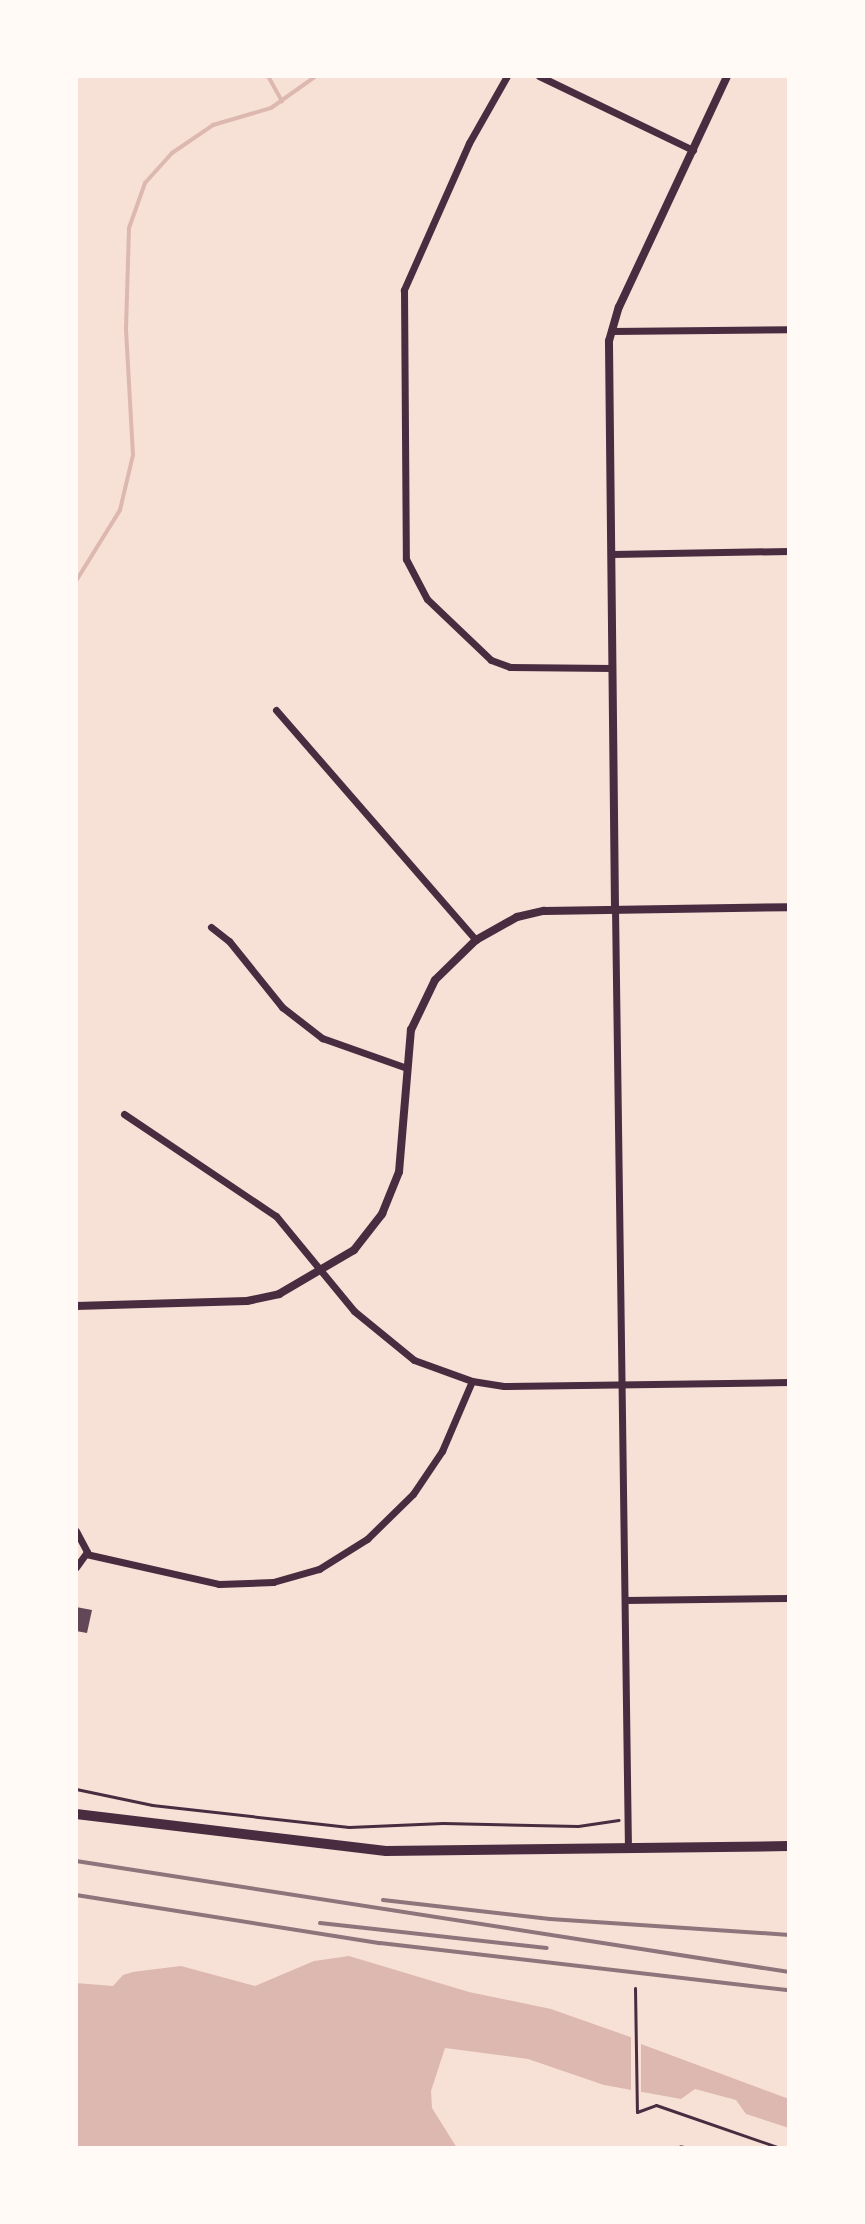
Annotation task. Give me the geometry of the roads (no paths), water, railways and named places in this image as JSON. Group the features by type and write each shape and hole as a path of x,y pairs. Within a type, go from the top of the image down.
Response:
{"main road":[{"path":"76,1814 373,1850 789,1846"}],"street":[{"path":"507,76 469,143 404,290 406,559 427,599 491,660 510,667 612,668"},
{"path":"539,76 693,150"},
{"path":"628,1848 612,668 611,331 727,76"},
{"path":"611,331 789,329"},
{"path":"612,554 789,551"},
{"path":"276,710 476,940"},
{"path":"76,1306 247,1301 279,1294 324,1271 354,1250 382,1214 399,1172 405,1147 404,1067 411,1030 427,992 476,940 517,917 544,911 615,908 789,907"},
{"path":"211,927 229,941 282,1007 322,1038 404,1067"},
{"path":"124,1114 276,1216 383,1338 414,1360 472,1381 504,1386 789,1382"},
{"path":"86,1554 219,1584 273,1582 319,1569 367,1539 413,1494 442,1451 472,1381"},
{"path":"76,1531 87,1545 86,1554 76,1567"},
{"path":"625,1600 789,1598"}],"waterway":[{"path":"268,76 282,101"},
{"path":"76,581 120,510 133,455 126,329 129,228 145,183 172,153 213,125 271,108 316,76"}],"railway":[{"path":"76,1861 789,1972"},
{"path":"76,1895 380,1943 789,1990"},
{"path":"383,1900 550,1919 789,1935"},
{"path":"320,1923 547,1948"}]}
